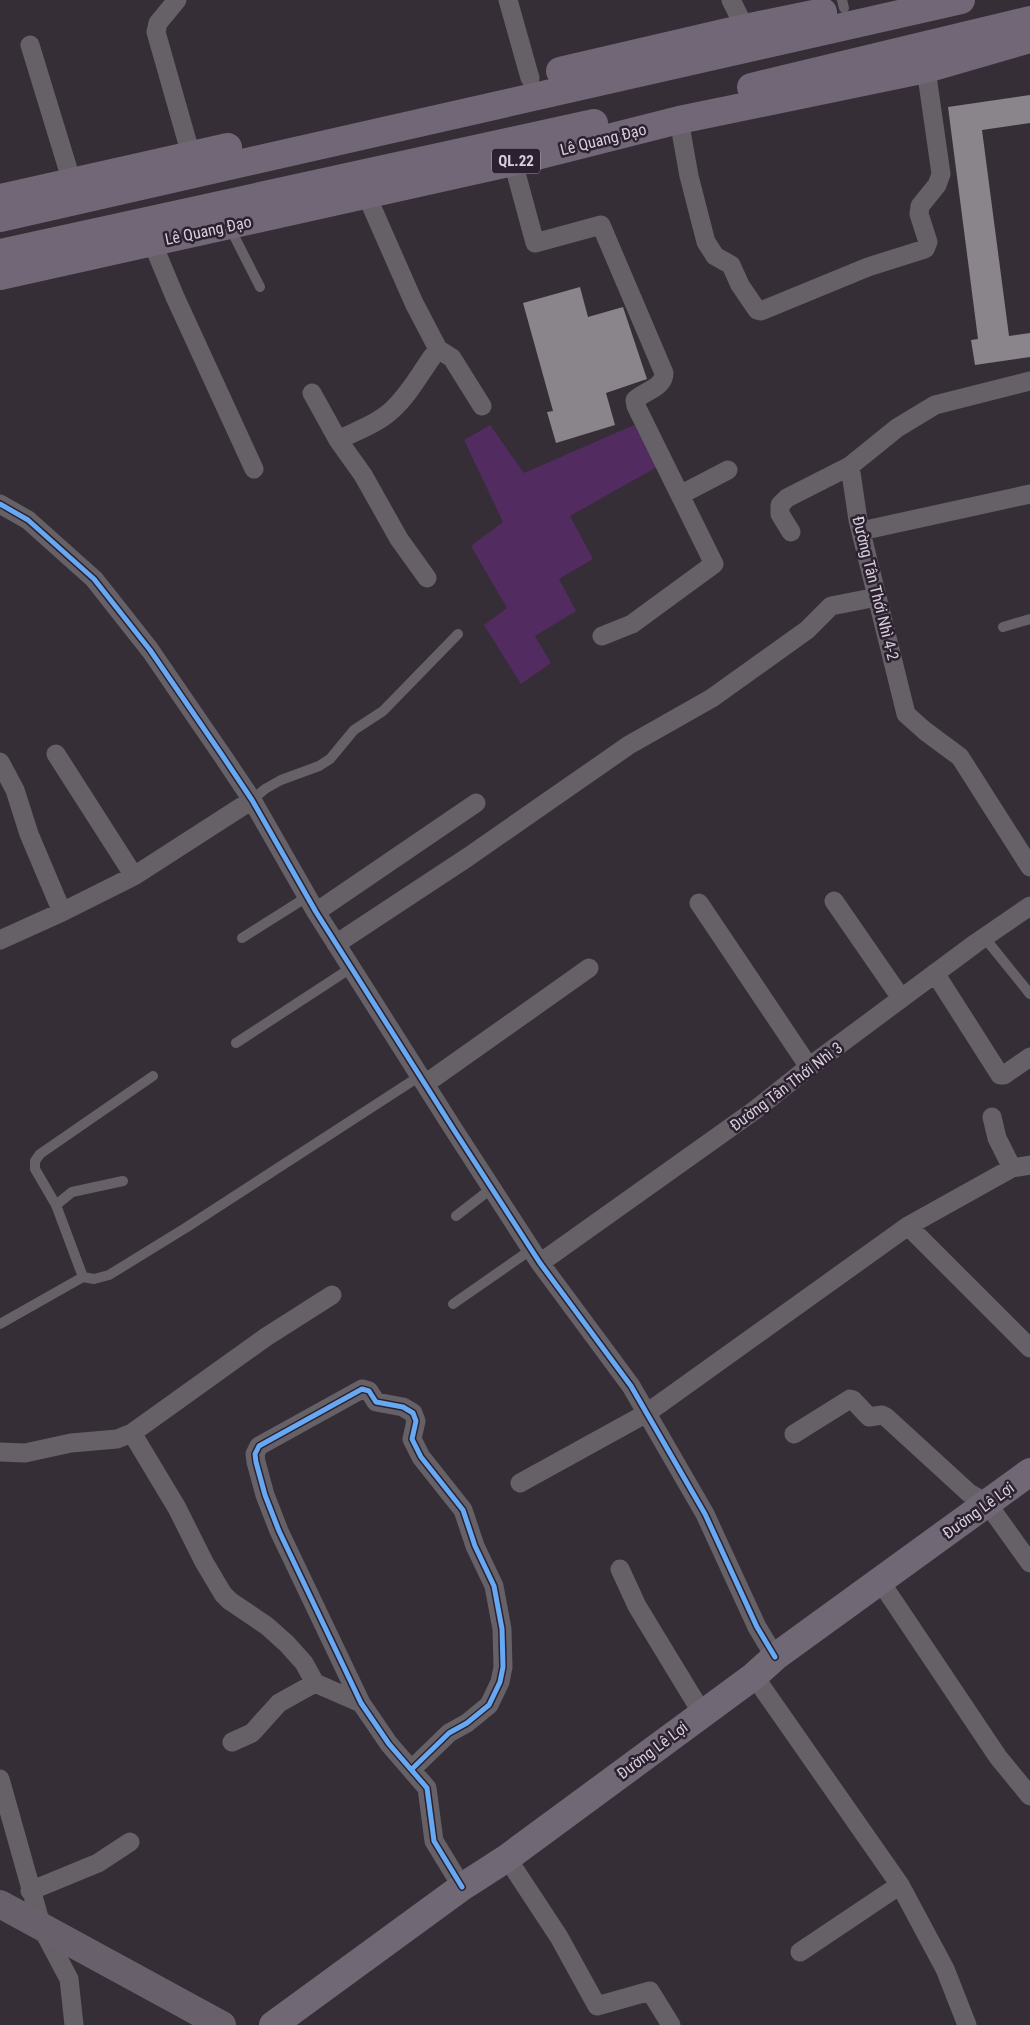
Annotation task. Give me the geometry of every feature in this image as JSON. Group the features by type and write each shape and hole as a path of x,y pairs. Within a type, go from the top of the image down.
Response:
{"highway":[{"path":"0,218 75,191 191,155 843,4 884,5 961,0"},
{"path":"0,198 75,191 884,5"},
{"name":"Lê Quang Đạo","path":"0,253 545,134 1030,20"},
{"name":"Lê Quang Đạo","path":"0,276 513,162 679,120 926,69 1030,39"}],"main road":[{"name":"Đường Lê Lợi","path":"273,2025 462,1887 507,1858 754,1676 775,1657 1030,1472"}],"street":[{"path":"178,0 158,22 156,32 191,155"},
{"path":"508,0 530,78"},
{"path":"731,0 745,28"},
{"path":"30,45 75,191"},
{"path":"679,120 689,176 706,242 715,256 731,265 740,285 757,310 760,311 868,267 925,249 928,246 919,214 920,206 937,184 941,174 926,69"},
{"path":"513,162 535,243 601,225 664,373 664,378 660,384 634,400 639,414 714,564 632,624 602,636"},
{"path":"366,194 414,303 438,349 452,358 482,406"},
{"path":"152,242 175,297 254,469"},
{"path":"338,440 392,411 438,349"},
{"path":"791,532 780,514 780,505 787,498 850,466 897,428 936,405 1030,381"},
{"path":"312,393 338,440 362,475 399,539 427,578"},
{"name":"Đường Tân Thới Nhì 4-2","path":"850,466 861,531 906,714 960,757 1030,867"},
{"path":"680,494 728,470"},
{"path":"861,531 1030,494"},
{"path":"0,504 28,520 94,579 150,650 252,800 336,944 492,1188 536,1256 631,1386 705,1514 757,1627 775,1657"},
{"path":"336,944 588,776 628,745 712,698 807,630 832,606 877,597"},
{"path":"56,754 134,876"},
{"path":"0,762 15,790 29,834 62,912"},
{"path":"0,940 134,876 252,800"},
{"path":"312,905 476,803"},
{"path":"834,901 901,998"},
{"path":"699,904 809,1067"},
{"name":"Đường Tân Thới Nhì 3","path":"536,1256 755,1110 809,1067 984,936 1030,906"},
{"path":"423,1080 589,968"},
{"path":"936,973 1000,1074 1004,1075 1030,1057"},
{"path":"520,1483 647,1414 908,1226 1021,1167 997,1138 992,1117"},
{"path":"908,1226 1030,1348"},
{"path":"0,1452 25,1453 71,1443 117,1439 132,1433 266,1337 332,1295"},
{"path":"412,1769 449,1733 467,1723 489,1705 500,1682 502,1628 494,1586 475,1546 463,1510 421,1457 412,1439 416,1421 412,1413 403,1407 376,1402 369,1391 362,1389 262,1444 255,1454 265,1495 279,1531 361,1703 389,1744 428,1788 434,1841 462,1887"},
{"path":"794,1434 851,1399 869,1417 882,1415 886,1417 969,1493 986,1503 1030,1563"},
{"path":"132,1433 177,1508 216,1584 230,1601 266,1626 287,1644 304,1664 315,1683 361,1703"},
{"path":"620,1569 637,1606 702,1713"},
{"path":"880,1581 998,1757 1030,1796"},
{"path":"754,1676 900,1885 945,1969 961,2023"},
{"path":"232,1742 252,1733 274,1706 315,1683"},
{"path":"0,1779 30,1891 42,1928 69,1979 74,2025"},
{"path":"30,1891 98,1864 130,1842"},
{"path":"507,1858 560,1937 597,2006 650,1991 671,2025"},
{"path":"800,1952 900,1885"},
{"path":"0,1904 222,2025"}],"lane":[{"path":"229,225 260,287"},
{"path":"1003,627 1030,619"},
{"path":"252,800 265,789 281,780 319,766 330,759 354,730 383,711 458,634"},
{"path":"242,938 312,905"},
{"path":"984,936 1030,994"},
{"path":"236,1043 352,968"},
{"path":"83,1277 56,1205 35,1169 35,1161 40,1154 153,1076"},
{"path":"0,1324 83,1277 94,1280 109,1275 423,1080"},
{"path":"56,1205 72,1192 123,1181"},
{"path":"456,1216 492,1188"},
{"path":"453,1304 536,1256"}],"shaded area":[{"path":"490,425 524,473 634,425 657,467 570,516 593,559 559,579 576,611 535,636 551,663 521,684 484,625 507,608 471,546 503,522 464,440"}],"building":[{"path":"1030,95 1030,123 982,130 1009,336 1030,333 1030,357 975,365 971,340 978,339 948,107"},
{"path":"580,287 588,317 623,307 647,379 606,393 615,425 556,443 547,412 553,411 523,303"}],"cycle path":[{"path":"0,504 28,520 94,579 150,650 224,758 252,800 316,912 540,1263 631,1386 705,1514 757,1627 775,1657"},
{"path":"412,1769 449,1733 467,1723 489,1705 500,1682 503,1667 502,1629 494,1586 475,1546 463,1510 421,1457 412,1439 416,1421 413,1413 403,1407 376,1402 369,1391 362,1389 259,1446 255,1454 256,1462 265,1495 279,1531 361,1703 389,1744 427,1788 434,1841 462,1887"}]}
